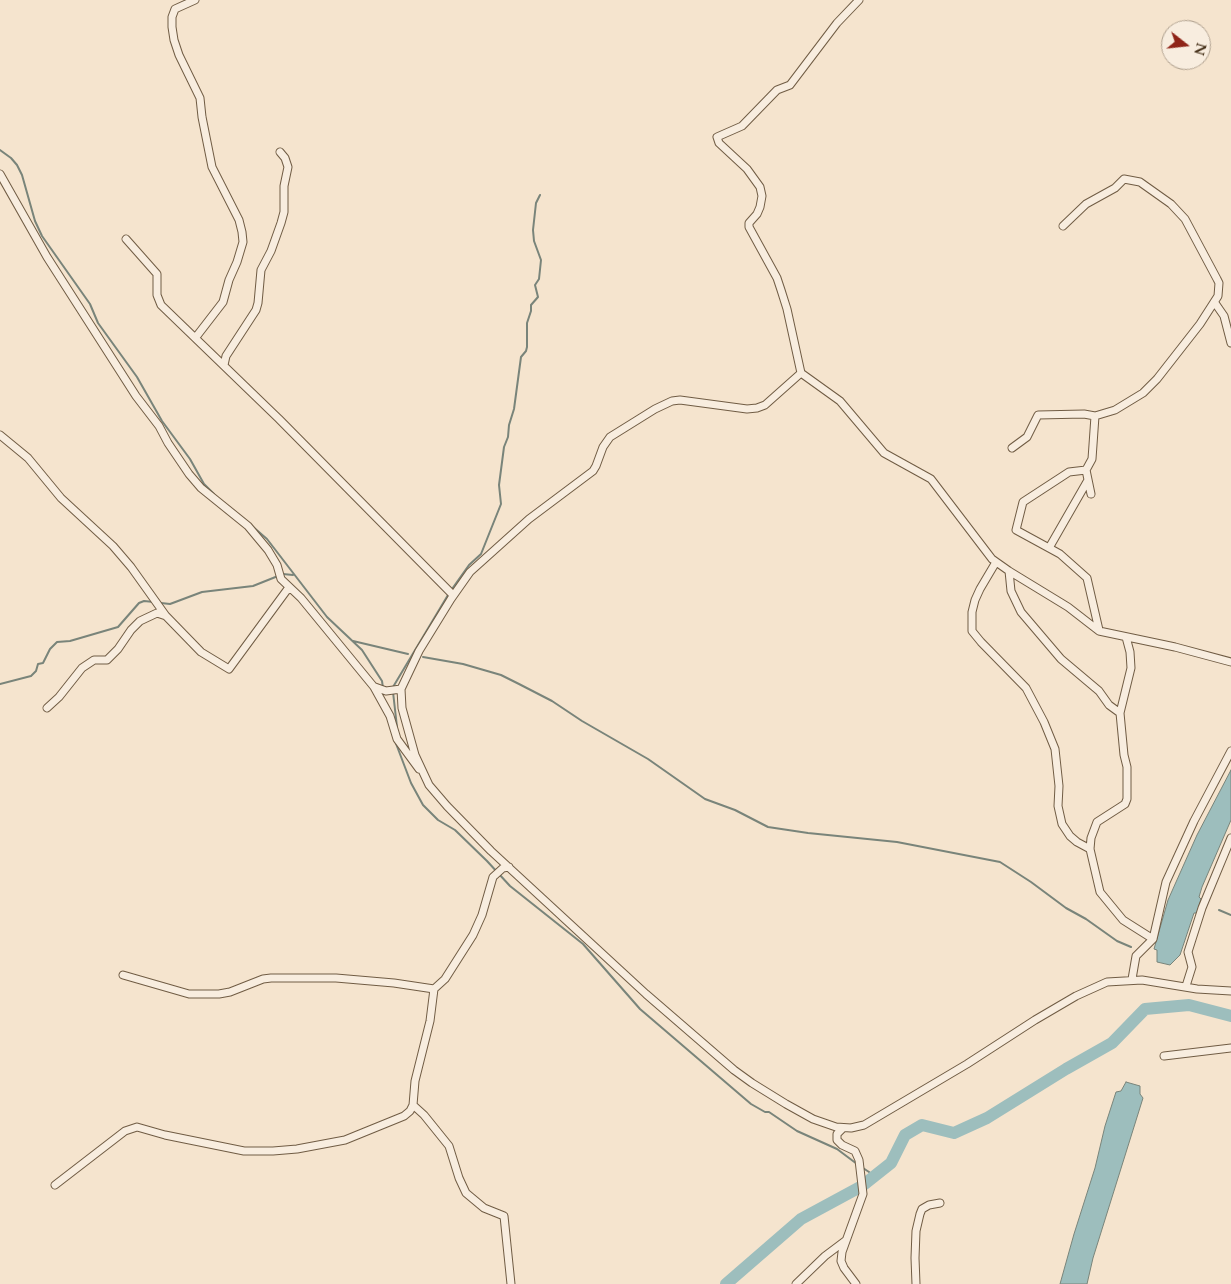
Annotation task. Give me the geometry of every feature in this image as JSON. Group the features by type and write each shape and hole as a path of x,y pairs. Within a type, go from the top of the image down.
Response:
{"street":[{"path":"195,0 175,10 172,17 174,40 179,55 200,98 212,167 237,214 242,232 241,252 223,302 196,337"},
{"path":"859,0 837,23 790,85 777,90 742,126 718,137 719,143 748,169 760,186 762,196 760,207 748,227 781,290 801,373 840,401 884,453 931,478 979,543 996,562 1009,571 1068,607 1099,630 1231,662"},
{"path":"224,365 226,356 256,310 261,270 271,251 284,212 284,186 288,167 285,158 280,152"},
{"path":"0,174 52,266 189,474 201,488 248,526 274,558 281,579 301,598 374,687 390,716 397,739 410,759 422,772"},
{"path":"1012,448 1027,437 1038,415 1084,414 1095,416 1115,410 1148,389 1215,303 1218,296 1219,283 1185,219 1171,204 1140,182 1124,180 1115,188 1086,204 1063,226"},
{"path":"126,239 157,274 157,295 162,306 196,337 454,595"},
{"path":"1215,303 1224,316 1231,343"},
{"path":"801,373 765,405 757,408 747,409 672,401 610,436 593,471 547,504 499,543 470,572 419,650 401,689 405,719 422,772 429,785 476,836 509,867 646,994 734,1070 760,1088 813,1119 844,1128 857,1128 864,1125 1035,1020 1076,996 1106,982 1132,979 1207,990 1231,991"},
{"path":"1091,494 1086,470 1092,459 1095,416"},
{"path":"0,435 28,458 61,498 118,551 166,616 201,652 228,669 287,590 291,589"},
{"path":"1086,470 1069,472 1023,502 1016,530 1060,554 1087,578 1099,630"},
{"path":"1050,548 1088,480"},
{"path":"996,562 975,600 972,612 972,631 1026,688 1031,696 1052,738 1055,749 1059,786 1058,806 1062,824 1070,836 1077,842 1090,848"},
{"path":"1009,571 1011,591 1021,612 1061,659 1099,691 1109,705 1120,713"},
{"path":"47,708 59,697 82,668 94,660 107,660 113,655 140,621 157,613 166,616"},
{"path":"1126,637 1130,652 1131,668 1120,713 1127,767 1127,799 1125,804 1097,822 1091,838 1090,848 1100,892 1123,920 1152,939"},
{"path":"374,687 386,691 401,689"},
{"path":"1132,979 1136,956 1152,939 1166,882 1194,821 1231,751"},
{"path":"1186,986 1192,967 1188,952 1202,908 1231,838"},
{"path":"54,1185 125,1131 137,1127 244,1151 273,1151 320,1146 345,1140 404,1116 413,1105 415,1081 430,1021 434,989 445,980 473,935 482,915 493,877 503,868 509,867"},
{"path":"122,975 189,994 230,992 263,979 271,978 359,979 434,989"},
{"path":"1164,1056 1231,1048"},
{"path":"413,1105 449,1146 466,1193 484,1208 504,1216 511,1284"},
{"path":"844,1128 837,1134 837,1140 855,1152 860,1160 863,1194 842,1252 844,1268 856,1284"},
{"path":"916,1284 914,1258 916,1231 920,1214 922,1209 929,1205 940,1203"},
{"path":"796,1284 825,1256 845,1241"}],"water":[{"path":"1231,770 1231,820 1202,887 1197,913 1194,913 1180,955 1170,965 1157,962 1157,950 1154,949 1168,900 1197,835"},
{"path":"1126,1082 1140,1086 1140,1094 1143,1098 1093,1258 1087,1284 1060,1284 1116,1092 1121,1091"}],"waterway":[{"path":"0,150 11,158 22,175 35,221 42,236 90,304 98,323 137,377 162,421 190,459 204,484 214,494"},
{"path":"452,589 469,565 481,554 501,504 499,485 504,447 514,409 521,357 527,347 527,323 531,305 538,297 535,285 539,279 541,260 534,241 533,230 536,203 540,195"},
{"path":"252,526 267,539 327,617 362,650 382,681 383,688"},
{"path":"283,574 293,575"},
{"path":"161,603 170,604 202,592 253,586 278,576"},
{"path":"393,687 448,595"},
{"path":"0,684 31,676 36,671 38,664 43,663 50,649 57,642 70,641 118,627 139,603 144,601 154,602"},
{"path":"353,641 408,654"},
{"path":"423,657 463,664 501,675 552,701 582,721 648,759 705,799 735,810 768,827 897,842 1000,862 1066,908 1086,919 1117,941 1131,947"},
{"path":"393,692 397,727"},
{"path":"395,741 411,783 423,805 438,820 455,830 510,886 583,944 640,1009 751,1104 765,1112 769,1112 797,1131 837,1149 857,1164"},
{"path":"1219,910 1231,915"},
{"path":"726,1284 801,1219 862,1186 891,1163 905,1135 922,1125 954,1133 987,1118 1112,1043 1145,1009 1189,1005 1231,1016"},
{"path":"863,1168 875,1176"}]}
